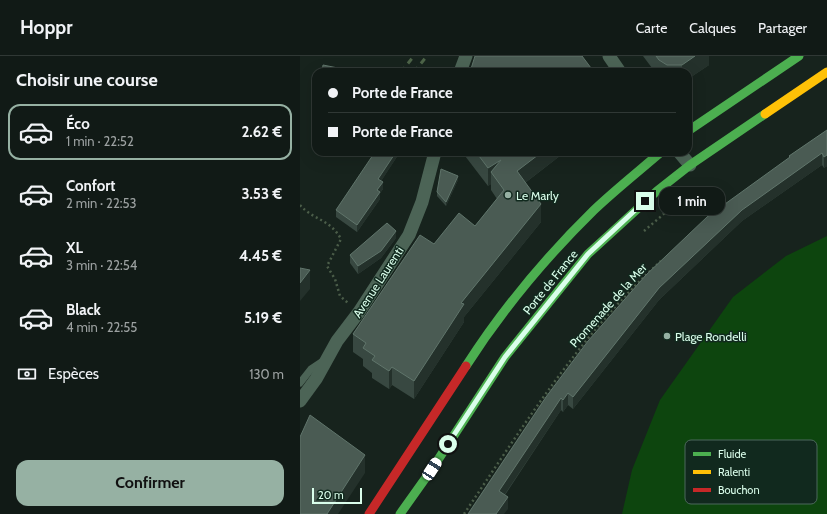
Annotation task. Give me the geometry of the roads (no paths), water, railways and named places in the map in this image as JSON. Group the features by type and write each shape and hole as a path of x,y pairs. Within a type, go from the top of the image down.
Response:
{"main road":[{"path":"692,129 799,56"},
{"name":"Porte de France","path":"400,514 432,469 505,357 588,254 657,191 690,165 827,72"},
{"name":"Porte de France","path":"369,514 479,345 509,304 594,210 656,156"}],"street":[{"path":"462,68 466,56"},
{"path":"609,56 617,68"},
{"name":"Avenue Laurenti","path":"300,401 316,379 337,341 359,312 409,235 422,202 434,156"},
{"path":"682,156 690,165"}],"lane":[{"path":"300,383 311,369 328,358"}],"railway":[{"path":"404,68 414,56"},
{"path":"417,68 427,56"}],"place":[{"name":"Le Marly","path":"508,195"},
{"name":"Plage Rondelli","path":"667,336"}]}
